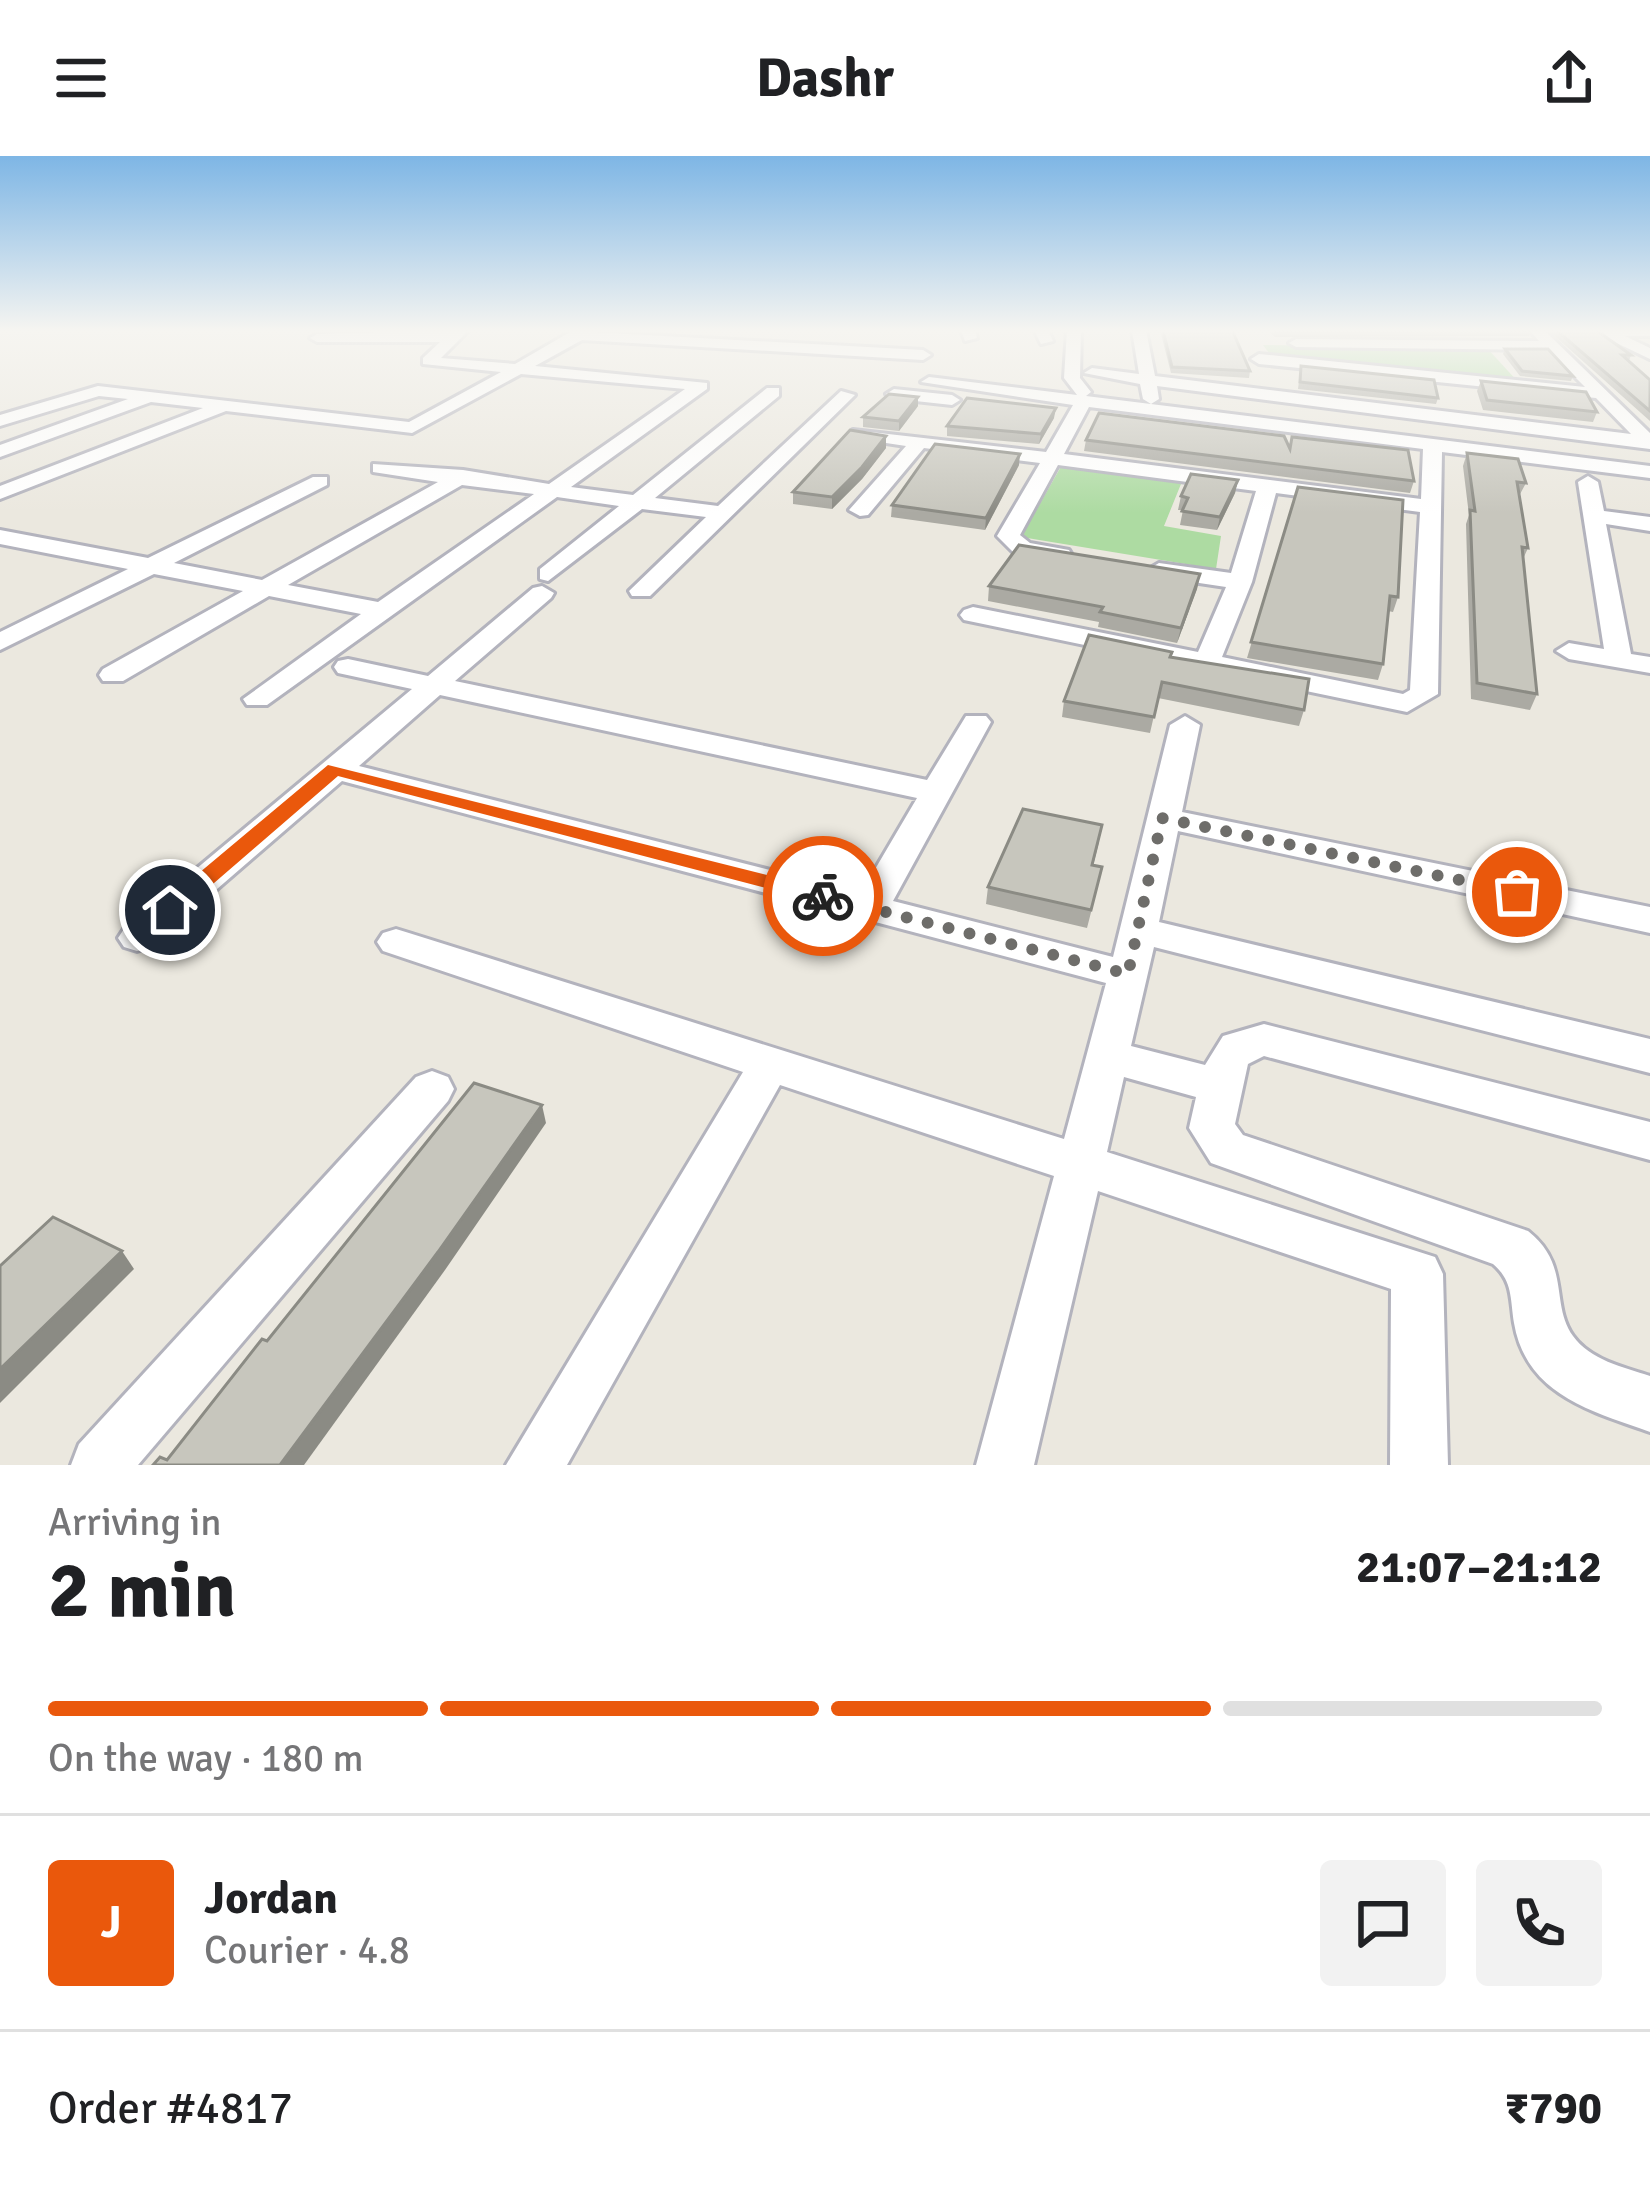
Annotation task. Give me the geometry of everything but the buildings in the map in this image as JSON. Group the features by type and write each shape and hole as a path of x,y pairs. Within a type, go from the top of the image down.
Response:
{"street":[{"path":"0,421 98,391"},
{"path":"99,391 412,428 483,391"},
{"path":"257,699 694,391"},
{"path":"1013,391 1433,450 1650,472"},
{"path":"1077,391 1082,402 1008,536 1023,549 1088,559"},
{"path":"1151,391 1152,400"},
{"path":"1237,391 1650,443"},
{"path":"1274,391 1276,396"},
{"path":"1573,391 1601,394"},
{"path":"1598,391 1650,443"},
{"path":"137,938 433,685 638,501 773,392"},
{"path":"894,394 1082,402 1152,400 1650,458"},
{"path":"641,591 847,395"},
{"path":"0,451 151,397"},
{"path":"0,493 226,406"},
{"path":"859,434 1433,507"},
{"path":"860,510 919,442"},
{"path":"973,615 1407,703 1424,694 1433,450"},
{"path":"380,468 723,513"},
{"path":"113,675 463,476"},
{"path":"0,642 320,481"},
{"path":"1588,482 1619,660"},
{"path":"1208,662 1240,582 1268,485"},
{"path":"1594,516 1650,524"},
{"path":"0,537 379,610"},
{"path":"0,554 26,542"},
{"path":"1132,566 1240,582"},
{"path":"1569,651 1650,665"},
{"path":"348,667 936,792"},
{"path":"871,908 976,722"},
{"path":"1005,1465 1108,1057 1185,724"},
{"path":"334,769 1128,974"},
{"path":"1162,818 1650,920"},
{"path":"1138,930 1650,1056"},
{"path":"396,942 1418,1274 1419,1465"},
{"path":"1650,1141 1264,1040 1243,1041 1230,1052 1212,1128 1227,1149 1510,1247 1532,1268 1548,1347 1562,1364 1650,1404"},
{"path":"1108,1057 1220,1086"},
{"path":"535,1465 770,1064"},
{"path":"100,1465 432,1089"}],"green space":[{"path":"1063,463 1183,479 1164,526 1221,536 1216,569 1021,537"}],"way so far":[{"path":"823,896 1128,974 1162,818 1517,892"}],"route":[{"path":"170,910 334,769 823,896"}]}
